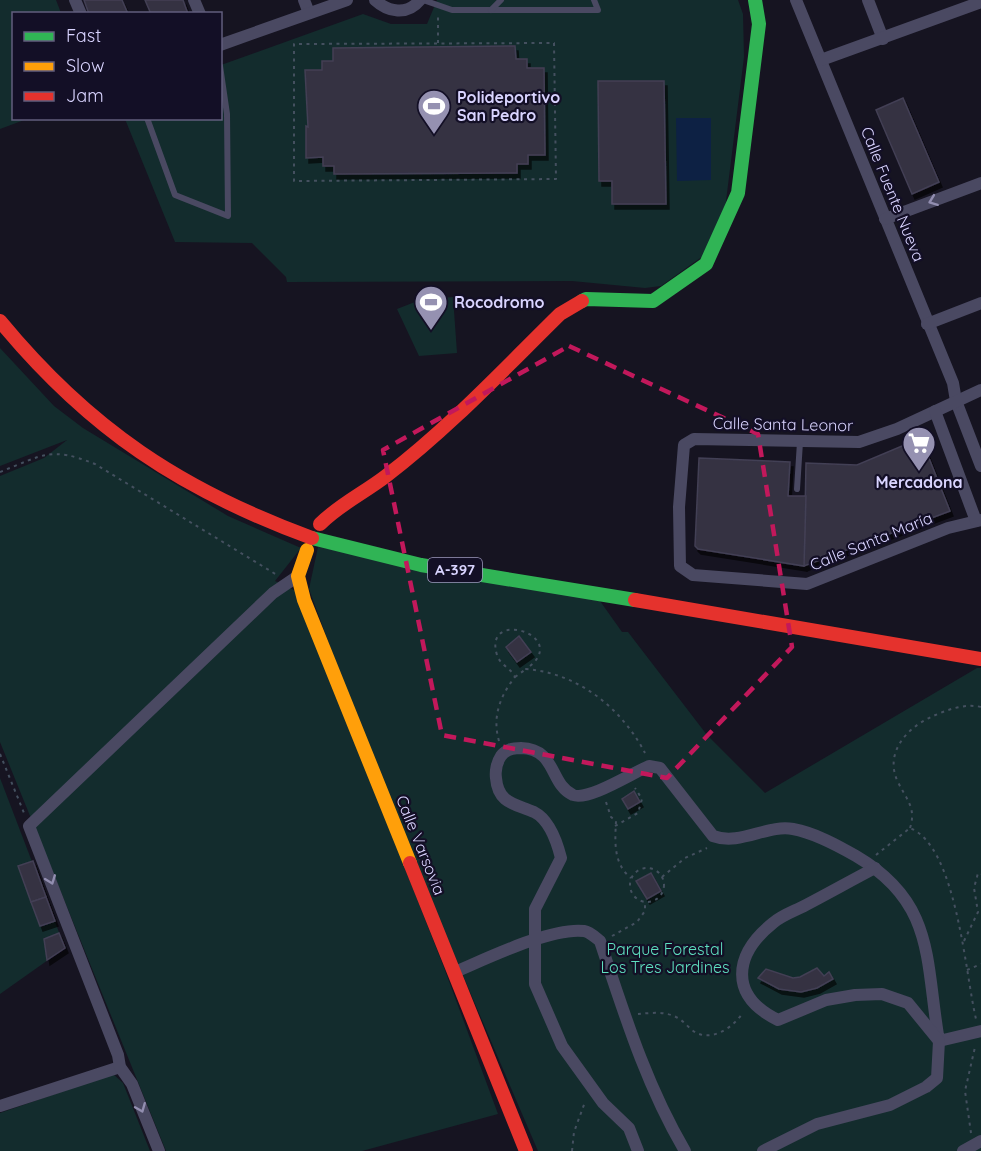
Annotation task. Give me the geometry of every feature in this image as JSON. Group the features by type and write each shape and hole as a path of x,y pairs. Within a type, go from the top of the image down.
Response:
{"street":[{"path":"304,0 309,13"},
{"path":"222,44 347,0"},
{"path":"375,0 388,9 398,11 420,1"},
{"path":"320,524 334,510 386,476 437,431 560,314 586,299 652,301 706,264 738,193 759,24 755,0"},
{"name":"Calle Fuente Nueva","path":"796,0 953,383 956,401 981,466"},
{"path":"868,0 883,39"},
{"path":"821,60 981,2"},
{"path":"885,219 981,183"},
{"path":"927,324 981,303"},
{"name":"A-397","path":"0,321 60,390 129,446 202,492 252,516 313,538 437,567 981,659"},
{"name":"Calle Santa Leonor","path":"684,445 694,439 858,442 897,429 981,390"},
{"path":"934,411 978,521"},
{"name":"Calle Santa María","path":"684,445 678,507 680,566 693,575 807,585 948,528 978,521"},
{"path":"159,1151 132,1084 120,1067 118,1055 29,826 292,579 307,550"},
{"name":"Calle Varsovia","path":"292,579 304,600 526,1151"},
{"path":"638,1151 629,1128 594,1091 561,1046 535,984 534,909 561,858 556,839 546,823 534,813 521,810 508,802 500,792 496,779 497,767 504,752 513,748 529,748 543,754 564,787 573,795 585,796 652,766 660,768 702,824 717,837 725,840 792,829 833,843 871,865 910,903 925,941 939,1041 937,1078 926,1087 875,1110 817,1124 763,1151"},
{"path":"871,865 773,922 751,947 741,970 743,990 760,1011 778,1020 826,1000 855,995 882,994 908,1003 939,1041"},
{"path":"455,972 535,940 572,931 588,931 601,944 637,1054 664,1115 685,1151"},
{"path":"939,1041 980,1031"},
{"path":"0,1106 120,1067"}],"lane":[{"path":"491,10 501,0"},
{"path":"420,1 452,10 598,10 594,0"},
{"path":"148,120 175,195 228,216 222,90"},
{"path":"797,489 800,442"}],"path":[{"path":"420,1 438,14 438,43"},
{"path":"438,43 554,43 556,179 294,181 294,44 438,43"},
{"path":"0,472 44,455 69,454 95,464 292,579"},
{"path":"504,752 498,737 497,712 502,696 514,677 532,665 538,652 535,639 525,630 511,630 500,637 496,650 501,663 512,672 514,677"},
{"path":"526,669 575,681 593,692 622,722 642,748 652,766"},
{"path":"871,865 910,828 913,818 911,803 896,778 894,761 898,742 921,722 946,710 981,707"},
{"path":"0,754 29,826"},
{"path":"609,785 606,804 616,821 617,856 622,867 632,878"},
{"path":"615,826 634,816 641,807 641,794 630,785"},
{"path":"910,828 921,832 928,839 956,906 980,1031 968,1070 965,1091 973,1146"},
{"path":"662,878 685,858 708,848 717,837"},
{"path":"650,868 658,872 662,878 664,884 661,896 654,901 645,902 633,895 629,887 632,878 641,869 650,868"},
{"path":"963,942 978,912 974,888 978,873 981,874"},
{"path":"601,944 637,922 645,911 645,902"},
{"path":"967,970 981,964"},
{"path":"626,1015 666,1014 676,1017 699,1034 708,1035 729,1027 740,1017 750,998"},
{"path":"572,1151 574,1132 586,1099 594,1091"}],"highlighted area":[{"path":"569,346 758,434 792,647 667,778 442,735 383,450"}],"green space":[{"path":"0,0 56,0 61,12 12,12 12,120 24,120 0,129"},
{"name":"Polideportivo San Pedro","path":"437,0 738,0 743,14 744,57 725,209 710,251 661,286 645,288 572,281 287,282 286,277 252,243 175,242 125,120 222,120 222,65 363,14 391,24 427,24"},
{"name":"Rocodromo","path":"453,297 457,353 419,356 397,309 420,300"},
{"path":"0,348 54,406 83,428 228,516 301,548 275,581 296,591 443,965 498,1114 362,1151 166,1151 0,742 0,476 44,458 67,440 0,466"},
{"name":"Parque Forestal Los Tres Jardines","path":"318,547 600,601 622,632 628,632 707,735 765,793 977,668 981,668 981,1151 538,1151 378,777 309,589"},
{"path":"0,778 65,948 0,994"},
{"path":"113,1074 123,1083 150,1151 0,1151 0,1113"}],"water":[{"path":"676,118 711,118 711,180 677,181"}],"building":[{"path":"84,0 122,0 127,12 88,12"},
{"path":"145,0 183,0 187,12 150,12"},
{"path":"515,46 516,59 527,59 527,68 544,68 545,155 528,155 528,164 517,164 517,173 334,174 334,166 323,166 323,157 306,158 306,126 308,127 305,70 322,70 322,61 333,61 333,48"},
{"path":"598,81 664,81 666,204 612,204 612,181 599,181"},
{"path":"903,98 939,182 912,194 876,110"},
{"path":"921,438 950,511 804,566 806,463 857,465"},
{"path":"699,458 790,462 788,496 806,496 804,566 698,549 695,546"},
{"path":"519,636 531,652 517,662 506,647"},
{"path":"634,791 640,802 628,809 622,799"},
{"path":"33,861 46,897 31,902 18,866"},
{"path":"651,873 661,891 647,899 636,881"},
{"path":"46,897 55,921 40,926 31,902"},
{"path":"59,933 65,948 47,960 44,939"},
{"path":"817,968 824,976 829,972 833,979 817,988 801,992 779,989 758,978 766,969 793,978"}],"traffic: fast":[{"path":"582,301 586,299 653,301 706,264 738,193 759,24 755,0"},
{"path":"312,538 421,565 635,600"}],"traffic: slow":[{"path":"307,550 298,576 304,600 410,863"}],"traffic: jam":[{"path":"320,524 409,458 476,398 560,314 582,301"},
{"path":"0,321 68,394 140,452 220,499 312,538"},
{"path":"635,600 981,659"},
{"path":"410,863 526,1151"}],"place":[{"name":"Polideportivo San Pedro","path":"434,135"},
{"name":"Rocodromo","path":"431,331"},
{"name":"Mercadona","path":"919,472"}]}
